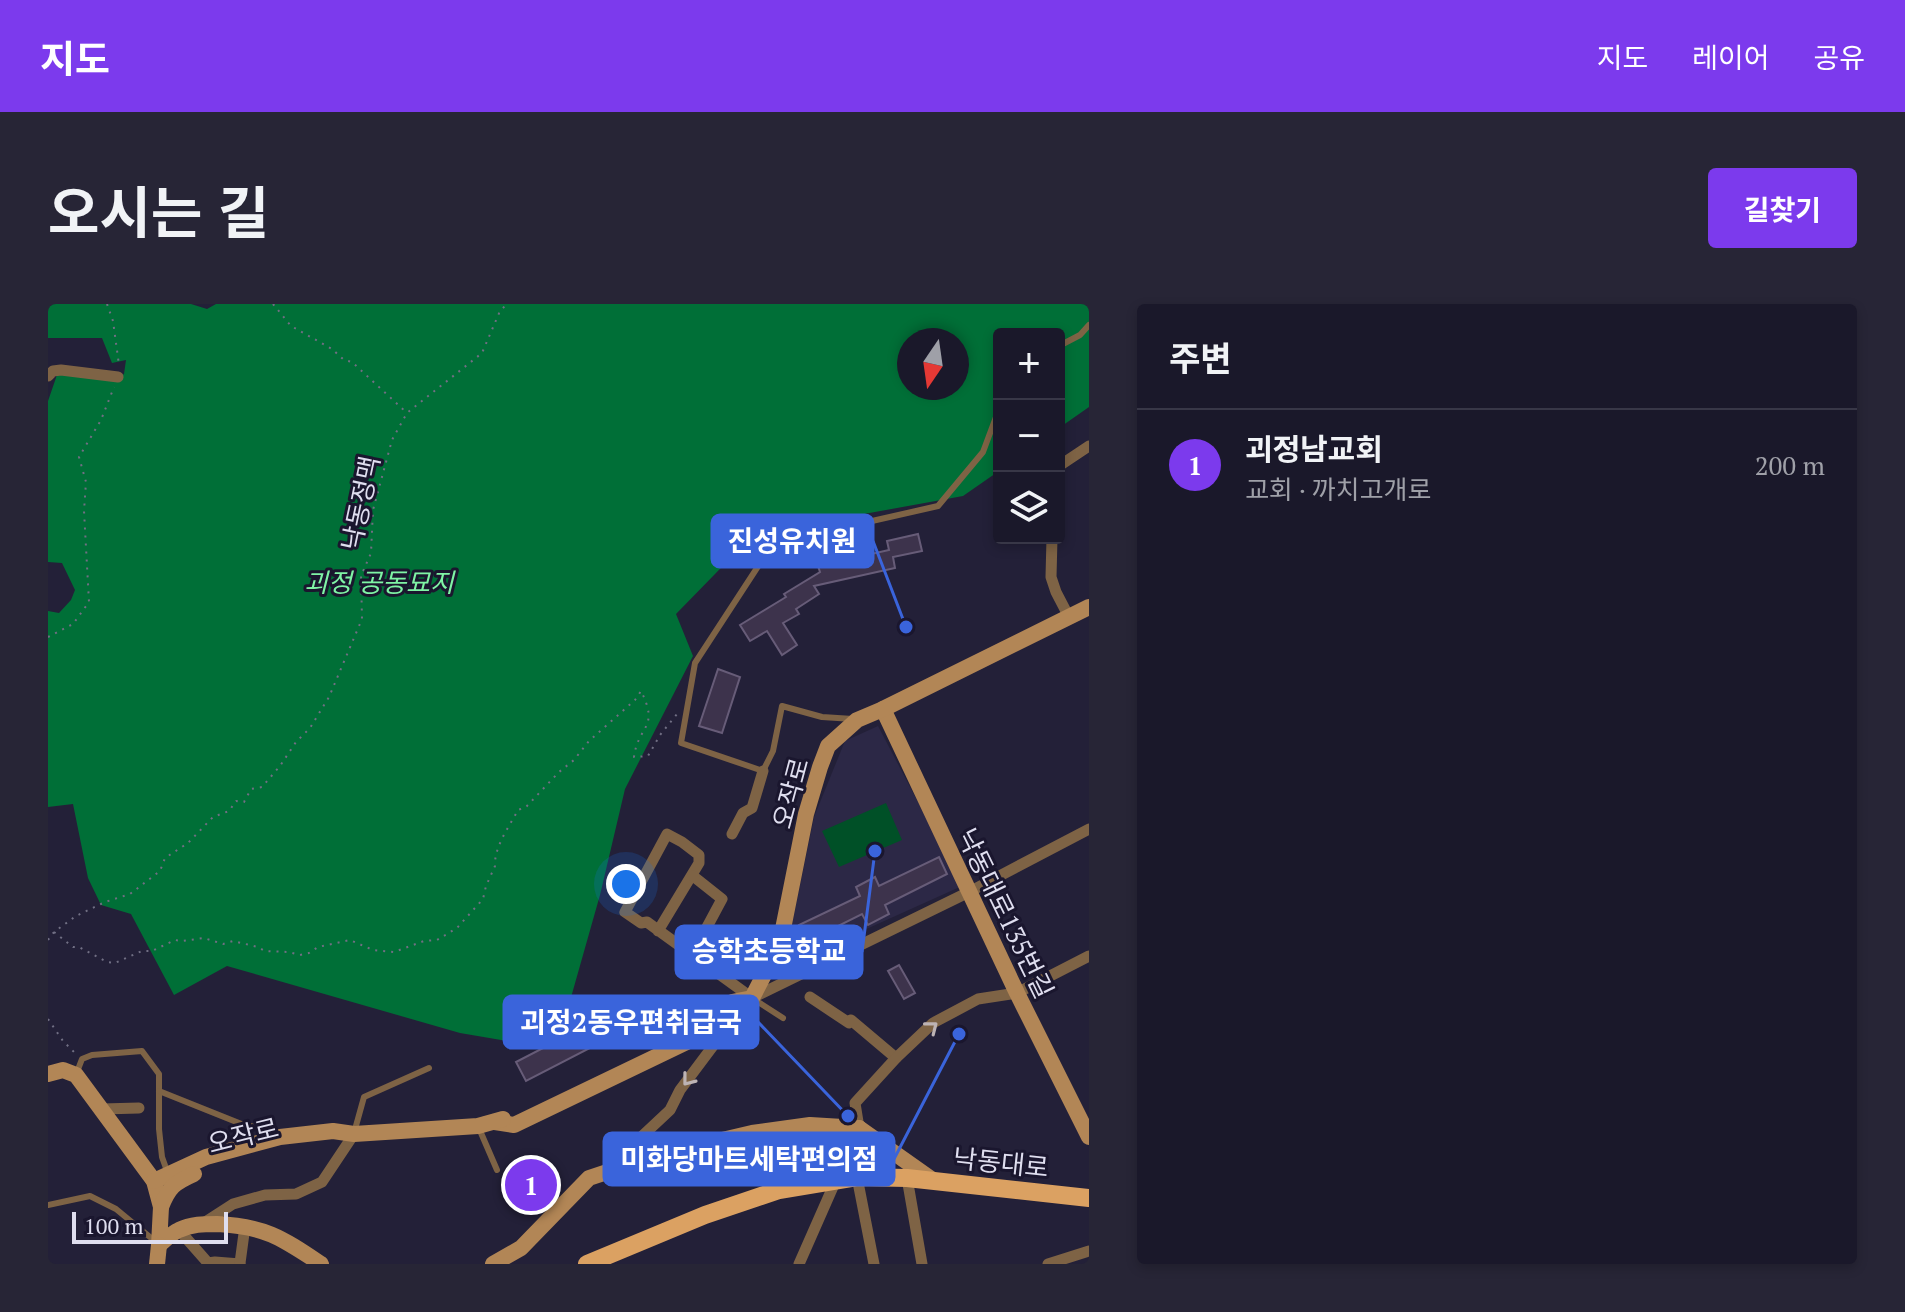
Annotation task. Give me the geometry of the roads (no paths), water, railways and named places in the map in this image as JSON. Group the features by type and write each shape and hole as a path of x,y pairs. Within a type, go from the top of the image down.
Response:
{"main road":[{"name":"낙동대로","path":"587,1264 691,1220 779,1190 836,1180 907,1178 1089,1198"}],"street":[{"path":"48,376 53,371 61,370 118,377"},
{"path":"1065,462 1089,446"},
{"path":"1052,544 1051,577 1069,617"},
{"name":"오작로","path":"161,1178 206,1157 280,1137 333,1131 354,1134 486,1124 692,1027 732,1002 752,998 780,944 806,814 828,746 857,720 1089,607"},
{"name":"낙동대로135번길","path":"883,709 1017,993 1085,1118 1089,1137"},
{"path":"732,834 743,813 752,808 763,771"},
{"path":"603,1173 670,1110 680,1090 722,1034 745,1016 752,998 969,892 1089,829"},
{"path":"658,931 699,863 699,855 667,834 625,912 641,923 647,922 658,931 752,998"},
{"path":"692,955 722,899 693,876"},
{"path":"874,1264 861,1177 855,1103 933,1023 978,999 1017,993 1089,956"},
{"path":"810,997 849,1023 851,1020 896,1058"},
{"path":"48,1074 79,1067 102,1109 161,1178 157,1264"},
{"path":"102,1109 139,1108"},
{"path":"493,1264 521,1248 589,1178 658,1155 752,1133 810,1125 859,1128 935,1182"},
{"path":"202,1224 233,1204 265,1195 296,1194 322,1182 354,1134"},
{"name":"오작로","path":"161,1207 168,1189 209,1167 283,1148 334,1142 354,1134"},
{"path":"907,1178 922,1264"},
{"path":"799,1264 836,1180"},
{"path":"159,1245 179,1230 202,1224 245,1226 281,1238 321,1264"},
{"path":"179,1230 208,1263 240,1264 245,1226"},
{"path":"1048,1264 1089,1251"}],"lane":[{"path":"1065,343 1080,335 1089,325"},
{"path":"857,720 822,717 782,706 773,751 763,771 681,743 695,663 772,545 790,537 938,506 983,452 993,425"},
{"path":"752,998 783,1018"},
{"path":"79,1067 92,1055 142,1051 159,1074 161,1178"},
{"path":"354,1134 364,1097 429,1068"},
{"path":"159,1091 244,1125 267,1129 280,1137"},
{"path":"486,1124 497,1170"},
{"path":"48,1205 90,1196 116,1209 159,1245"}],"place":[{"name":"진성유치원","path":"906,627"},
{"name":"승학초등학교","path":"875,851"},
{"name":"미화당마트세탁편의점","path":"959,1034"},
{"name":"괴정2동우편취급국","path":"848,1116"},
{"name":"괴정남교회","path":"531,1185"}],"park label":[{"name":"괴정 공동묘지","path":"379,582"}]}
